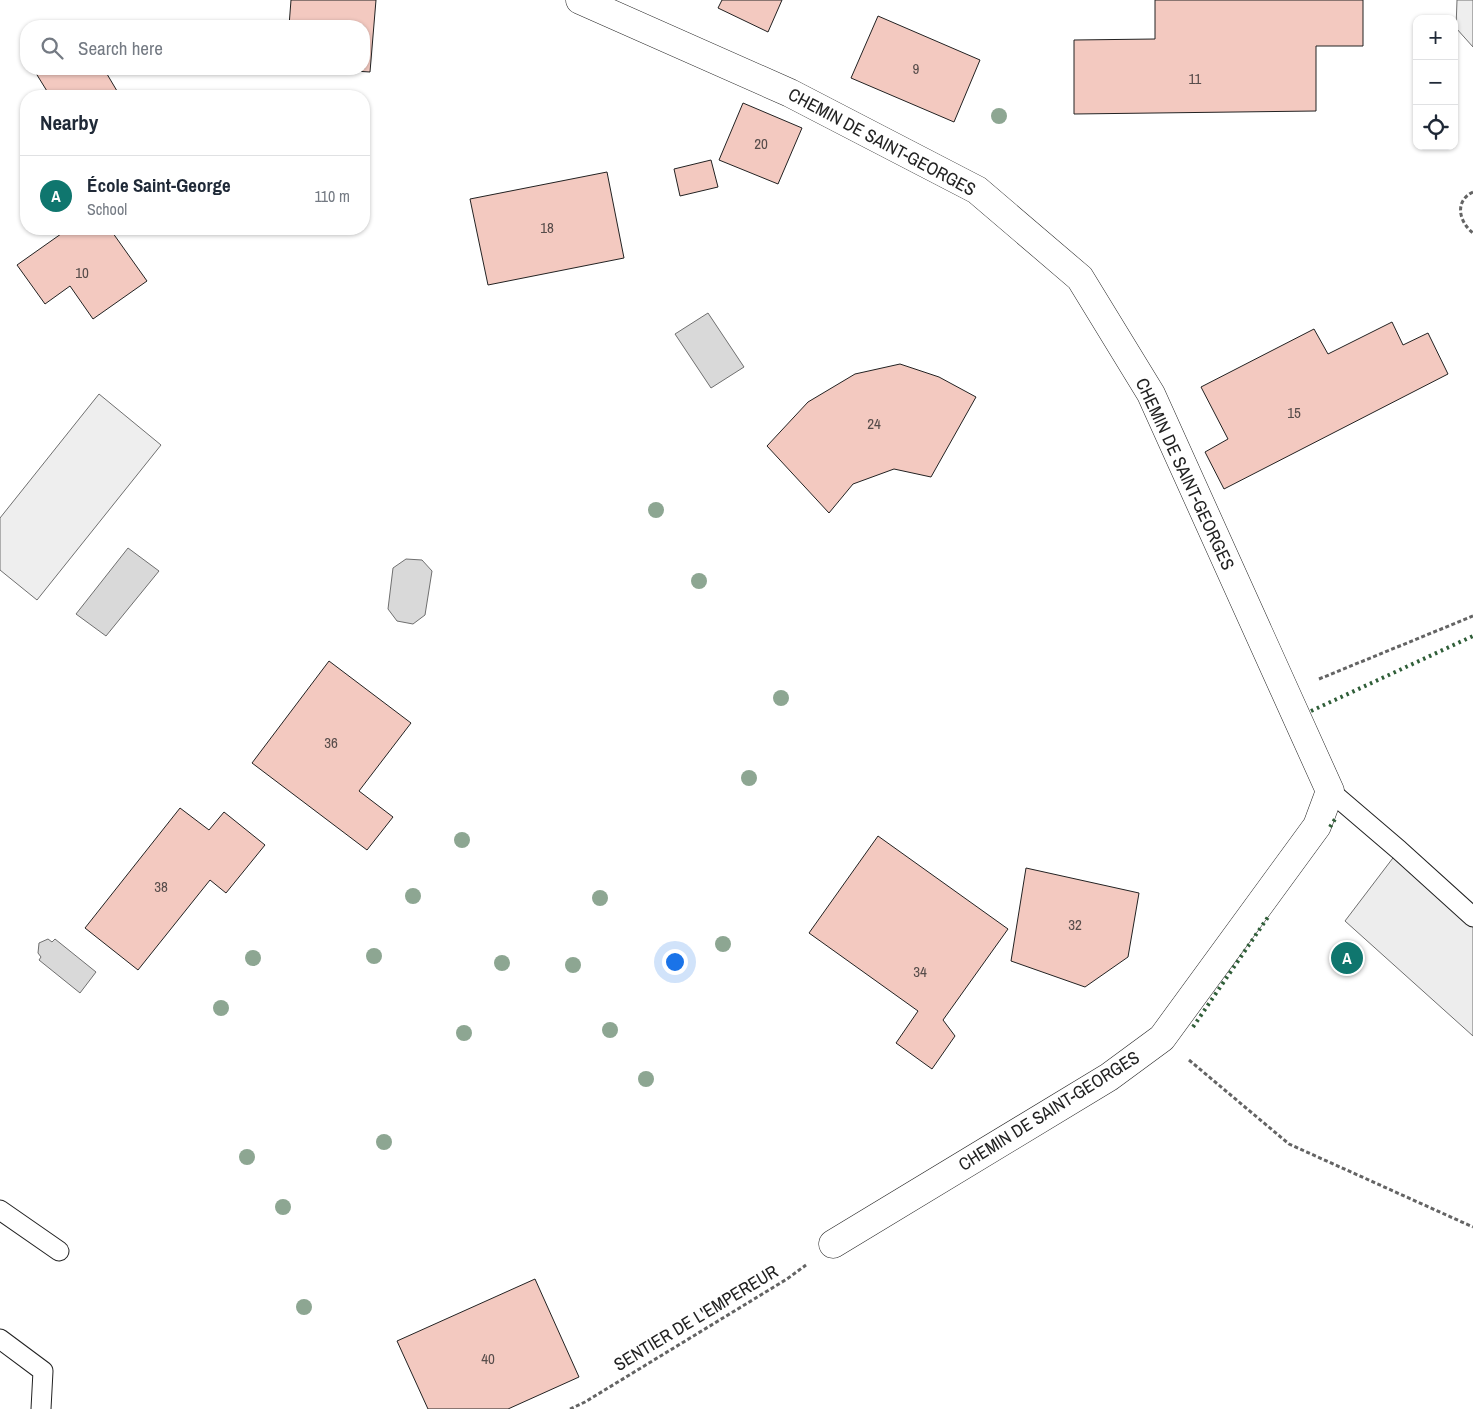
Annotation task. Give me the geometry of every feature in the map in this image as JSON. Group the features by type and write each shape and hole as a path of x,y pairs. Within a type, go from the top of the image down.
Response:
{"street":[{"name":"CHEMIN DE SAINT-GEORGES","path":"580,0 790,93 977,190 1080,278 1151,394 1284,693 1330,791 1317,826 1162,1038 1109,1077 833,1244"}],"lane":[{"name":"CHEMIN DE SAINT-GEORGES","path":"1330,791 1473,917"},
{"path":"0,1210 59,1251"},
{"path":"0,1339 43,1371 41,1409"}],"path":[{"path":"1473,192 1466,195 1462,200 1460,209 1466,228 1473,233"},
{"path":"1284,693 1473,616"},
{"path":"1162,1038 1289,1144 1473,1227"},
{"name":"SENTIER DE L'EMPEREUR","path":"570,1409 585,1402 787,1279 833,1244"}],"shaded area":[{"path":"1457,0 1473,0 1473,47 1458,30 1458,15 1456,15"},
{"path":"708,313 744,367 711,388 675,334"},
{"path":"99,394 161,445 37,600 0,570 0,518"},
{"path":"128,548 159,571 106,636 76,614"},
{"path":"406,559 422,560 432,571 425,615 413,624 397,621 388,609 393,568"},
{"path":"1399,850 1473,917 1473,1036 1345,921"},
{"path":"48,939 52,942 55,939 96,972 80,993 39,960 41,957 38,953 39,943"}],"building":[{"path":"291,0 376,0 370,72 370,20 289,20"},
{"path":"722,0 782,0 768,32 718,8"},
{"path":"1155,0 1363,0 1363,46 1316,46 1316,111 1074,114 1074,40 1155,39"},
{"path":"878,16 980,60 954,122 851,78"},
{"path":"37,75 108,75 116,90 46,90"},
{"path":"743,103 802,128 778,184 719,160"},
{"path":"711,160 718,187 680,196 674,169"},
{"path":"607,172 624,258 488,285 470,199"},
{"path":"60,235 114,235 147,281 93,319 70,286 45,304 17,265"},
{"path":"1392,322 1403,345 1428,333 1448,374 1224,489 1205,452 1228,439 1201,387 1314,329 1328,354"},
{"path":"900,364 939,377 976,397 931,477 894,469 853,484 829,513 767,446 808,402 855,374"},
{"path":"329,661 411,723 359,791 393,817 367,850 252,763"},
{"path":"180,808 209,830 224,812 265,845 226,893 210,880 138,970 85,928"},
{"path":"878,836 1008,929 943,1020 955,1036 932,1069 896,1043 918,1011 809,933"},
{"path":"1026,868 1139,893 1128,957 1085,987 1011,961"},
{"path":"535,1279 579,1377 508,1409 428,1409 397,1341"}],"hedge":[{"path":"1311,711 1473,636"},
{"path":"1330,827 1337,816"},
{"path":"1193,1027 1268,917"}],"place":[{"name":"École Saint-George","path":"1347,958"}]}
